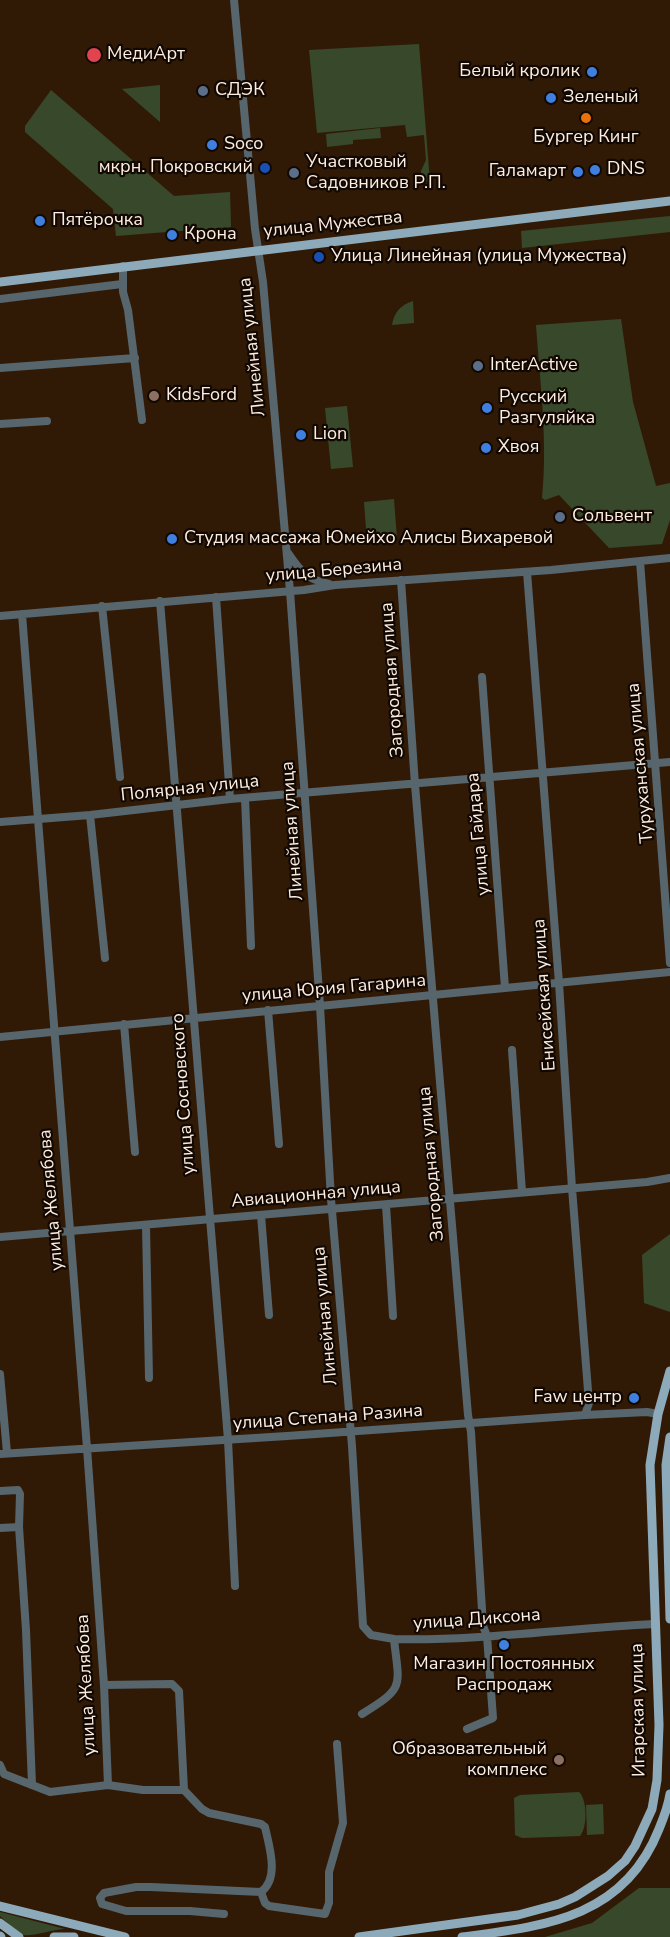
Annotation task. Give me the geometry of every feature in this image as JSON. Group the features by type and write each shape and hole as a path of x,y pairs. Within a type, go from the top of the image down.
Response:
{"main road":[{"name":"улица Мужества","path":"0,282 670,201"},
{"name":"Игарская улица","path":"359,1937 518,1916 559,1904 608,1876 625,1861 641,1835 652,1809 657,1780 659,1725 650,1465 658,1414 670,1371"},
{"path":"670,1437 670,1619"},
{"name":"Игарская улица","path":"462,1937 526,1928 555,1921 595,1905 628,1880 645,1859 653,1847 667,1812 670,1794"},
{"path":"0,1906 125,1937"},
{"path":"0,1923 19,1937"},
{"path":"54,1937 74,1937"}],"street":[{"name":"Линейная улица","path":"234,0 257,250 263,282 287,552 306,794 363,1626 371,1635 394,1639"},
{"path":"123,266 122,284 128,310 142,420"},
{"path":"0,299 122,284"},
{"path":"0,368 135,358"},
{"path":"0,424 47,421"},
{"path":"287,552 304,575 335,585"},
{"name":"улица Березина","path":"0,616 290,591 335,585 527,572 670,558"},
{"name":"Туруханская улица","path":"640,561 656,763 667,860 670,963"},
{"name":"Енисейская улица","path":"527,572 560,983 572,1188 589,1403 585,1414"},
{"name":"Загородная улица","path":"401,580 415,785 470,1423 483,1626 486,1636 493,1718 467,1729"},
{"path":"216,597 230,799"},
{"name":"улица Сосновского","path":"160,601 228,1440 235,1586"},
{"path":"102,606 120,777"},
{"name":"улица Желябова","path":"22,614 87,1448 104,1685 108,1785"},
{"name":"улица Гайдара","path":"482,677 505,988"},
{"name":"Полярная улица","path":"0,822 90,815 230,799 670,762"},
{"path":"245,798 251,946"},
{"path":"90,815 105,958"},
{"name":"улица Юрия Гагарина","path":"0,1037 670,972"},
{"path":"268,1010 279,1144"},
{"path":"124,1024 135,1152"},
{"path":"512,1050 522,1192"},
{"name":"Авиационная улица","path":"0,1237 386,1205 647,1182 670,1178"},
{"path":"386,1205 393,1316"},
{"path":"261,1215 269,1315"},
{"path":"146,1226 149,1378"},
{"path":"0,1374 3,1454"},
{"name":"улица Степана Разина","path":"3,1454 351,1432 585,1414 658,1414"},
{"path":"0,1491 19,1492 32,1785"},
{"path":"0,1528 19,1527"},
{"name":"улица Диксона","path":"363,1714 388,1698 397,1686 394,1639 442,1640 654,1624"},
{"path":"104,1685 172,1684 179,1691 184,1790 209,1813 261,1824 265,1827 272,1870 268,1883 261,1892"},
{"path":"261,1892 265,1903 269,1906 326,1914 329,1903 329,1872 343,1823 337,1744"},
{"path":"0,1765 4,1774 50,1792 108,1785 143,1791 184,1790"},
{"path":"667,1812 670,1823"},
{"path":"224,1914 190,1911 126,1911 102,1904 100,1898 104,1893 136,1887 261,1892"}],"green space":[{"path":"419,44 430,182 420,181 426,160 424,135 407,137 405,125 317,133 309,50"},
{"path":"160,85 160,122 122,89"},
{"path":"51,90 174,196 230,192 231,227 116,236 113,209 25,132 25,126"},
{"path":"380,128 381,138 353,140 353,144 327,147 326,134"},
{"path":"670,216 670,232 522,248 521,231"},
{"path":"413,301 414,323 392,325 398,310"},
{"path":"621,319 633,402 656,486 670,483 670,520 662,544 609,548 559,495 545,500 542,498 544,433 536,325"},
{"path":"347,406 353,467 331,469 325,408"},
{"path":"394,499 397,539 367,542 364,502"},
{"path":"670,1234 670,1312 644,1303 642,1255"},
{"path":"579,1792 584,1801 586,1813 583,1832 580,1836 522,1838 515,1835 514,1798 520,1795"},
{"path":"603,1804 604,1834 587,1835 586,1805"},
{"path":"639,1888 670,1888 670,1937 545,1937 592,1923"},
{"path":"0,1912 65,1929 23,1935 0,1916"}],"place":[{"name":"МедиАрт","path":"94,55"},
{"name":"Белый кролик","path":"592,72"},
{"name":"СДЭК","path":"203,91"},
{"name":"Зеленый","path":"551,98"},
{"name":"Бургер Кинг","path":"586,118"},
{"name":"Soco","path":"212,145"},
{"name":"мкрн. Покровский","path":"265,168"},
{"name":"DNS","path":"595,170"},
{"name":"Галамарт","path":"578,172"},
{"name":"Участковый Садовников Р.П.","path":"294,173"},
{"name":"Пятёрочка","path":"40,221"},
{"name":"Крона","path":"172,235"},
{"name":"Улица Линейная (улица Мужества)","path":"319,257"},
{"name":"InterActive","path":"478,366"},
{"name":"KidsFord","path":"154,396"},
{"name":"Русский Разгуляйка","path":"487,408"},
{"name":"Lion","path":"301,435"},
{"name":"Хвоя","path":"486,448"},
{"name":"Сольвент","path":"560,517"},
{"name":"Студия массажа Юмейхо Алисы Вихаревой","path":"172,539"},
{"name":"Faw центр","path":"634,1398"},
{"name":"Магазин Постоянных Распродаж","path":"504,1645"},
{"name":"Образовательный комплекс","path":"559,1760"}]}
